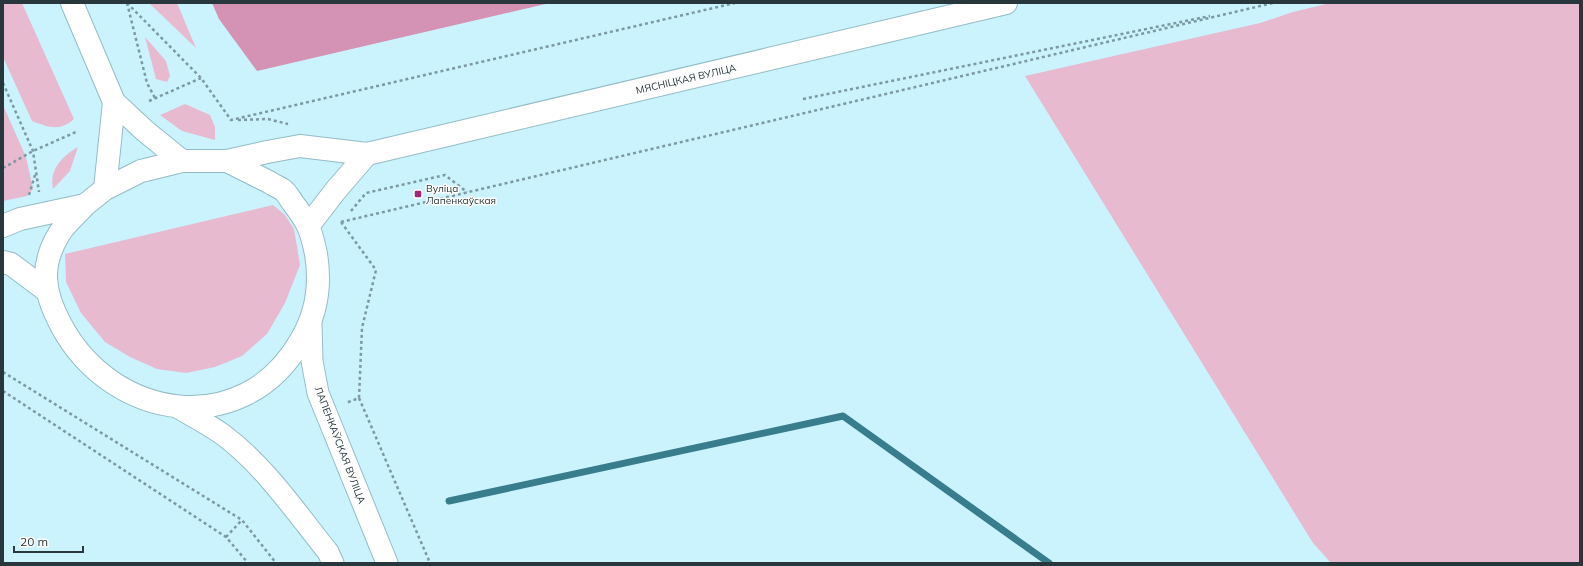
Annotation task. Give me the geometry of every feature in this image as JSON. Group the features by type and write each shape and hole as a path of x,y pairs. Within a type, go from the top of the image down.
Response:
{"main road":[{"path":"72,3 114,102 145,131 182,161"},
{"name":"МЯСНІЦКАЯ ВУЛІЦА","path":"47,292 47,259 59,234 85,205 105,188 141,171 182,161 227,161 300,146 367,154 1006,3"},
{"path":"105,188 114,102"},
{"path":"309,225 336,190 367,154"},
{"path":"3,262 11,264 47,292 69,339 82,358 104,376 130,393 154,403 177,407 203,407 237,399 265,383 292,356 311,323 318,296 318,268 309,225 284,190 227,161"},
{"path":"3,226 20,219 85,205"}],"street":[{"name":"ЛАПЕНКАЎСКАЯ ВУЛІЦА","path":"311,323 312,361 318,393 388,563"},
{"path":"177,407 221,434 249,457 273,483 328,552 333,563"}],"path":[{"path":"127,3 201,78 231,120 735,3"},
{"path":"127,3 147,82 155,98"},
{"path":"803,99 1273,3"},
{"path":"341,222 1264,4"},
{"path":"149,101 201,78"},
{"path":"3,83 34,151 39,192"},
{"path":"3,168 34,151 76,132"},
{"path":"27,201 36,172"},
{"path":"341,222 366,193 374,191 445,175 468,193"},
{"path":"341,222 376,270 362,328 359,398 430,563"},
{"path":"3,372 242,520 276,563"},
{"path":"3,391 226,538 248,563"},
{"path":"345,403 359,398"},
{"path":"226,538 242,520"}],"shaded area":[{"path":"3,3 22,3 74,119 64,126 53,127 32,121 3,57"},
{"path":"149,3 177,3 196,48"},
{"path":"212,3 550,3 257,71 219,19"},
{"path":"1330,3 1580,3 1580,563 1331,563 1313,543 1025,76 1260,23 1293,12"},
{"path":"145,37 166,61 170,76 167,82 156,79"},
{"path":"185,104 210,115 215,127 215,140 182,131 160,115"},
{"path":"3,105 26,157 33,189 27,196 3,201"},
{"path":"78,147 70,171 53,189 53,176 58,164 62,159"},
{"path":"273,205 285,215 294,229 300,265 285,303 267,334 242,356 215,367 186,373 157,369 130,357 105,342 81,313 66,282 65,254"}],"waterway":[{"path":"449,501 843,416 1049,563"}],"place":[{"name":"Вуліца Лапенкаўская","path":"418,194"}]}
